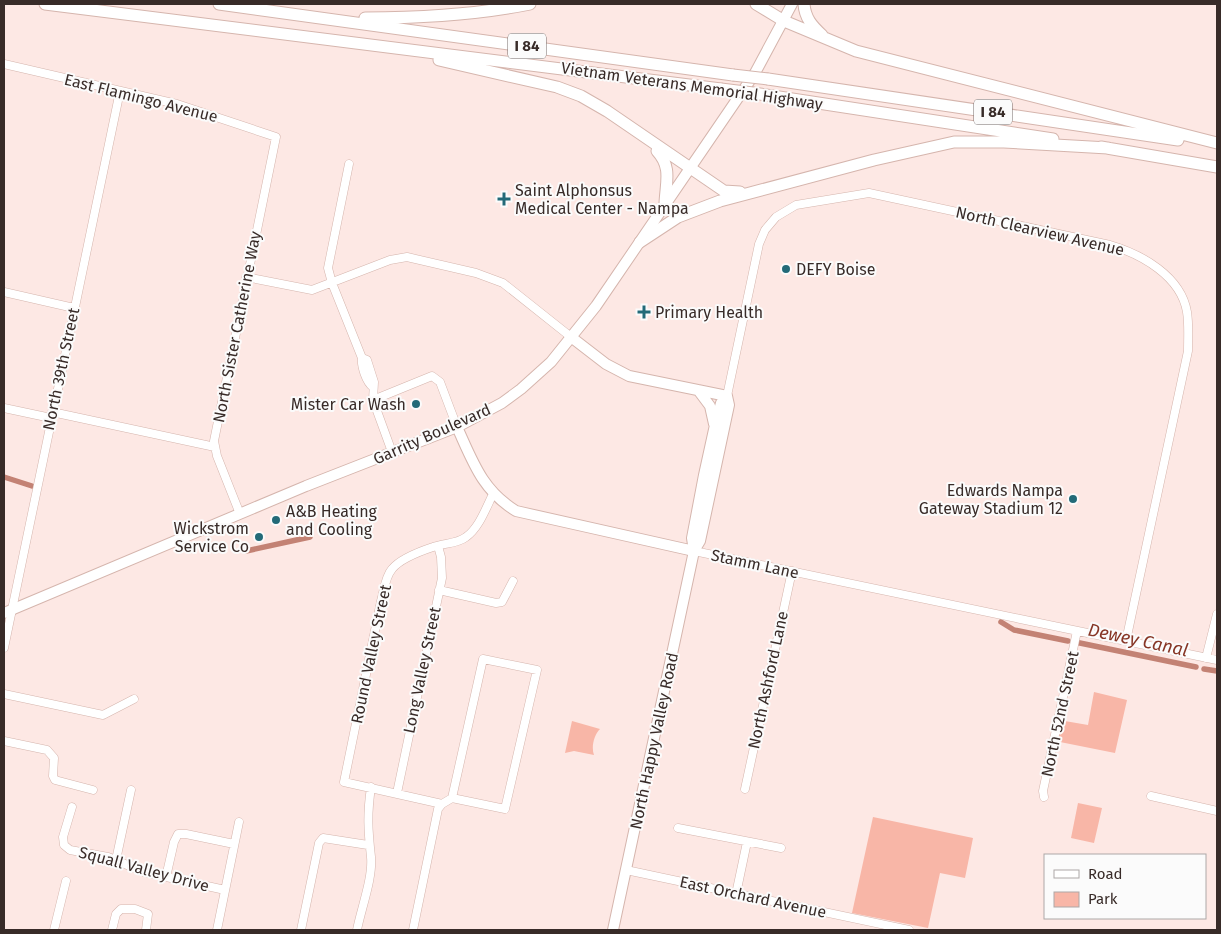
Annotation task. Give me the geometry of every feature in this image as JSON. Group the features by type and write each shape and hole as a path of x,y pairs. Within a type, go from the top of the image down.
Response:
{"highway":[{"name":"Vietnam Veterans Memorial Highway","path":"45,4 754,93 1108,148 1217,167"},
{"name":"Vietnam Veterans Memorial Highway","path":"219,4 768,79 1217,144"},
{"path":"320,18 400,19 487,12 530,4"},
{"path":"756,4 784,22 831,42 930,71 1217,144"},
{"path":"804,4 806,16 813,26 831,42"},
{"path":"371,45 557,87 607,110 724,191 746,192"},
{"path":"648,140 665,159 668,169 665,203"},
{"path":"640,242 690,211 746,192 954,142 1004,142 1108,148"}],"main road":[{"name":"Garrity Boulevard","path":"8,612 240,514 457,427 502,403 521,389 551,362 596,306 755,73 792,4"},
{"path":"571,337 606,364 629,376 727,396"},
{"path":"698,390 710,406 715,425"},
{"name":"North Happy Valley Road","path":"694,551 692,538 715,425 721,403 727,396"},
{"name":"North Happy Valley Road","path":"614,930 694,551 700,541 729,405 727,396"},
{"name":"Stamm Lane","path":"457,427 484,484 493,494 516,511 694,551"}],"street":[{"name":"East Flamingo Avenue","path":"4,64 177,104 276,137"},
{"name":"North 39th Street","path":"4,648 8,612 52,415 120,91"},
{"name":"North Sister Catherine Way","path":"240,514 215,447 216,432 276,137"},
{"path":"349,164 328,268 332,283 362,358 369,384 373,387 373,400 392,452"},
{"name":"North Clearview Avenue","path":"759,244 765,230 776,217 796,205 869,193 1110,245 1129,251 1165,273 1181,296 1187,311 1188,351 1126,641"},
{"name":"North Happy Valley Road","path":"727,396 759,244"},
{"path":"246,277 312,290 390,260 407,257 476,273 503,283 571,337"},
{"path":"4,292 74,308"},
{"name":"Stamm Lane","path":"373,400 432,376 436,377 440,382 457,427"},
{"path":"4,408 52,415 215,447"},
{"name":"Round Valley Street","path":"371,787 344,782 381,601 388,576 392,568 401,562 438,546 459,541 468,536 474,529 493,494"},
{"name":"Long Valley Street","path":"397,793 439,590 442,564 438,546"},
{"name":"Stamm Lane","path":"694,551 1217,660"},
{"name":"North Ashford Lane","path":"745,789 792,571"},
{"path":"439,590 496,603 502,602 513,581"},
{"path":"1206,658 1217,614"},
{"name":"North 52nd Street","path":"1044,797 1077,631"},
{"path":"413,930 438,809 452,798 505,808 537,670 483,659 452,798"},
{"path":"4,694 103,715 134,699"},
{"path":"4,741 47,750 54,758 53,776 55,780 93,790"},
{"path":"357,930 371,857 368,845 367,816 371,787 442,804"},
{"path":"116,860 131,790"},
{"path":"1151,796 1217,812"},
{"name":"Squall Valley Drive","path":"72,807 63,837 64,845 70,850 116,860 136,869 166,877 225,890"},
{"path":"217,930 239,822"},
{"path":"678,828 781,848"},
{"path":"166,877 174,842 178,834 234,844"},
{"path":"301,930 319,843 323,838 332,838 368,845"},
{"path":"736,894 748,842"},
{"name":"East Orchard Avenue","path":"626,870 909,930"},
{"path":"54,930 66,881"},
{"path":"112,930 116,914 121,909 135,909 148,914 146,930"}],"green space":[{"path":"1094,692 1127,700 1115,753 1055,741 1059,720 1088,725"},
{"path":"572,721 600,729 594,741 594,755 574,751 565,753"},
{"path":"1078,803 1102,808 1094,843 1071,838"},
{"path":"873,817 973,838 965,878 940,873 928,928 852,913"}],"waterway":[{"name":"Dewey Canal","path":"4,477 32,486"},
{"name":"Dewey Canal","path":"246,551 310,537"},
{"name":"Dewey Canal","path":"1001,622 1014,630 1068,641"},
{"name":"Dewey Canal","path":"1075,642 1196,667"},
{"name":"Dewey Canal","path":"1204,669 1217,671"}],"place":[{"name":"Saint Alphonsus Medical Center - Nampa","path":"504,199"},
{"name":"DEFY Boise","path":"786,269"},
{"name":"Primary Health","path":"644,312"},
{"name":"Mister Car Wash","path":"416,404"},
{"name":"Edwards Nampa Gateway Stadium 12","path":"1073,499"},
{"name":"A&B Heating and Cooling","path":"276,520"},
{"name":"Wickstrom Service Co","path":"259,537"}]}
